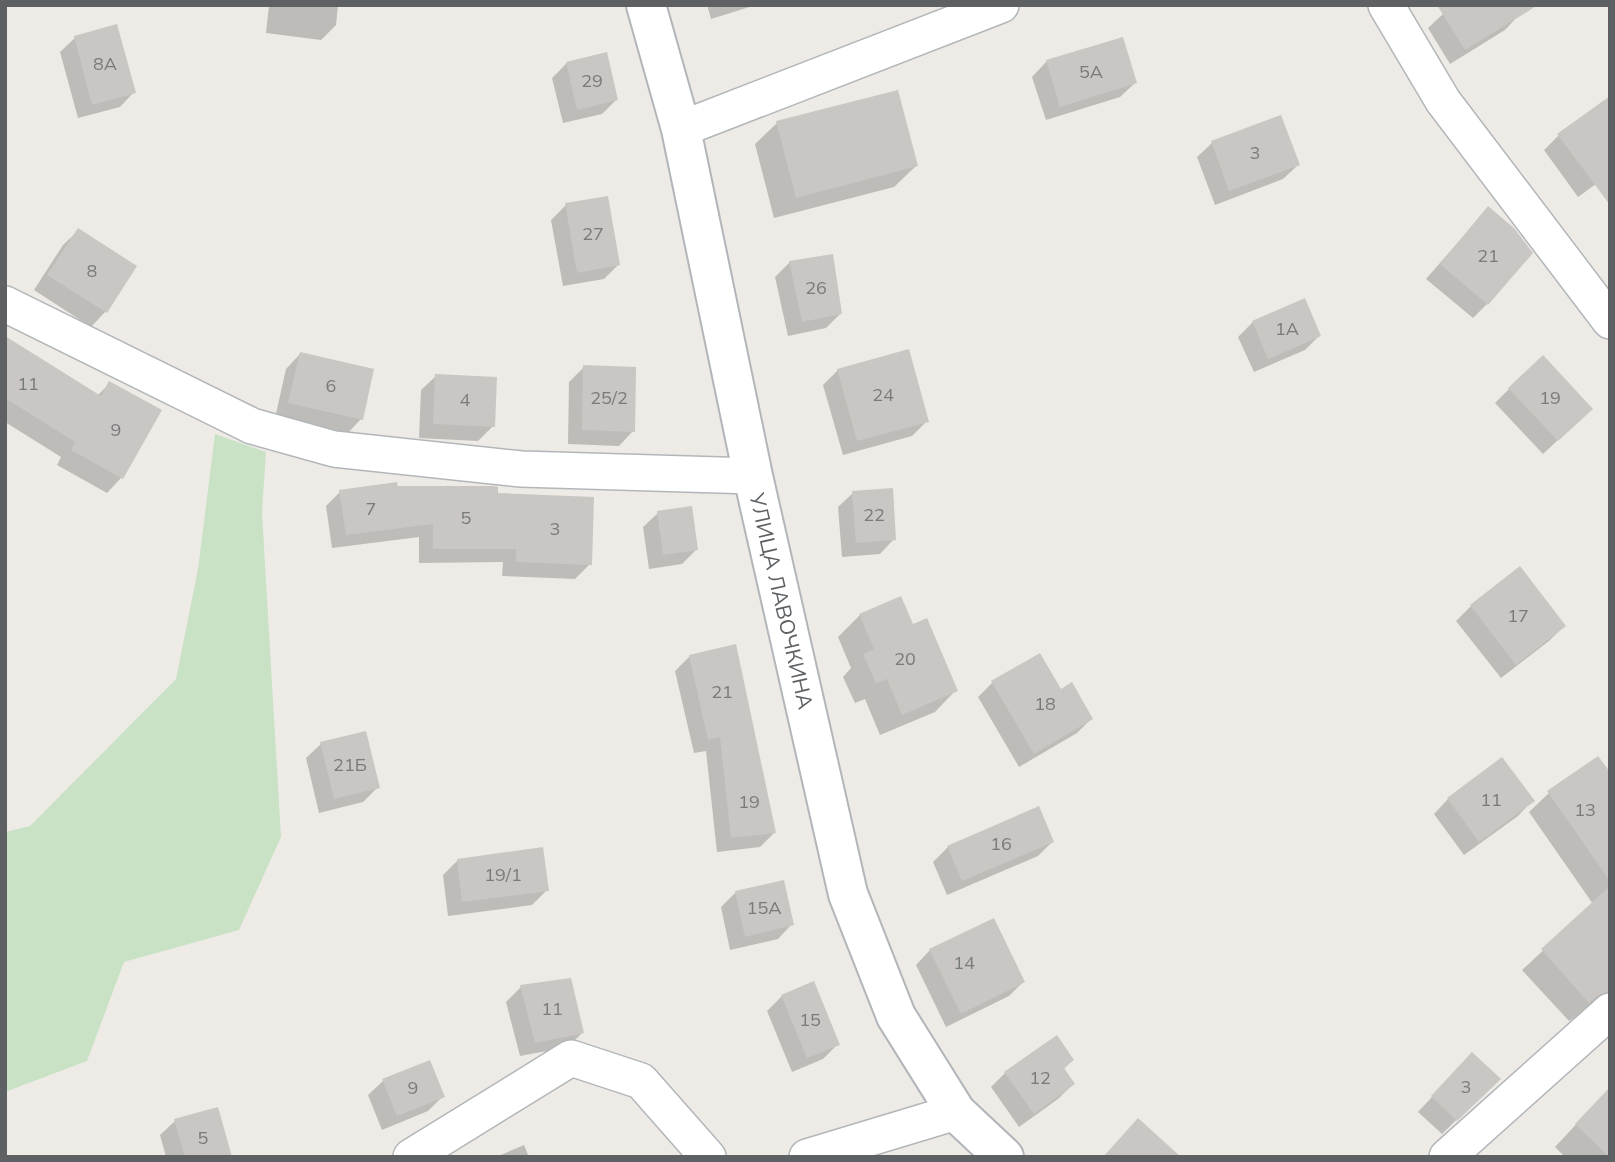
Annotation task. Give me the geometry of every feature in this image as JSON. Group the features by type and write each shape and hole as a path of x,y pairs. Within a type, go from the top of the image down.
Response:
{"main road":[{"name":"УЛИЦА ЛАВОЧКИНА","path":"646,5 681,129 753,477 848,894 896,1016 956,1112 1004,1157"}],"street":[{"path":"681,129 1001,5"},
{"path":"1386,5 1443,101 1610,321"},
{"path":"5,304 252,426 334,449 521,469 753,477"},
{"path":"1447,1157 1610,1011"},
{"path":"411,1157 571,1058 641,1081 708,1157"},
{"path":"807,1157 956,1112"}],"green space":[{"path":"215,434 266,452 262,512 281,837 239,930 124,962 87,1061 5,1092 5,832 30,826 176,679 198,569"}],"building":[{"path":"1437,5 1538,5 1465,50"},
{"path":"117,24 136,93 92,105 74,36"},
{"path":"1123,37 1137,83 1060,107 1046,60"},
{"path":"607,52 618,100 577,110 566,62"},
{"path":"898,90 918,166 796,198 776,121"},
{"path":"1610,96 1610,205 1557,134"},
{"path":"1281,115 1300,165 1229,191 1211,141"},
{"path":"608,196 620,265 577,273 565,203"},
{"path":"1488,206 1514,228 1533,253 1488,305 1440,264"},
{"path":"78,228 137,266 107,313 47,275"},
{"path":"833,254 842,314 802,322 789,261"},
{"path":"1305,298 1321,336 1268,359 1252,321"},
{"path":"5,336 101,396 109,381 162,410 123,479 71,450 75,442 5,398"},
{"path":"909,349 929,422 857,441 837,369"},
{"path":"300,352 374,369 363,420 288,403"},
{"path":"1543,355 1593,409 1558,441 1508,388"},
{"path":"583,365 636,367 635,432 582,430"},
{"path":"435,374 497,377 495,427 433,424"},
{"path":"397,482 398,486 493,486 498,487 498,493 594,497 592,565 516,562 516,549 433,549 433,524 346,535 339,490"},
{"path":"893,488 896,540 856,543 852,491"},
{"path":"692,506 698,550 663,555 657,511"},
{"path":"1520,566 1566,626 1516,665 1470,605"},
{"path":"901,596 913,624 927,618 958,691 902,715 887,679 876,683 863,654 874,649 859,614"},
{"path":"736,644 776,833 731,838 720,737 708,740 689,655"},
{"path":"1040,653 1061,689 1072,682 1093,719 1034,754 991,681"},
{"path":"366,731 380,788 334,799 320,742"},
{"path":"1598,756 1610,772 1610,881 1547,791"},
{"path":"1502,757 1535,801 1479,842 1447,798"},
{"path":"1039,806 1054,842 962,881 947,846"},
{"path":"543,847 549,891 462,902 457,859"},
{"path":"784,880 794,925 745,937 735,891"},
{"path":"1610,886 1610,991 1597,996 1589,1003 1541,949"},
{"path":"994,918 1025,982 961,1014 929,949"},
{"path":"571,978 584,1033 535,1043 520,985"},
{"path":"814,981 840,1045 807,1058 781,995"},
{"path":"1057,1035 1074,1060 1064,1068 1075,1084 1034,1114 1004,1072"},
{"path":"1472,1052 1501,1079 1457,1121 1431,1096"},
{"path":"430,1060 445,1097 397,1116 382,1079"},
{"path":"1610,1087 1610,1157 1609,1157 1575,1124"},
{"path":"218,1107 232,1157 185,1157 174,1119"},
{"path":"1138,1118 1181,1157 1103,1157"}]}
